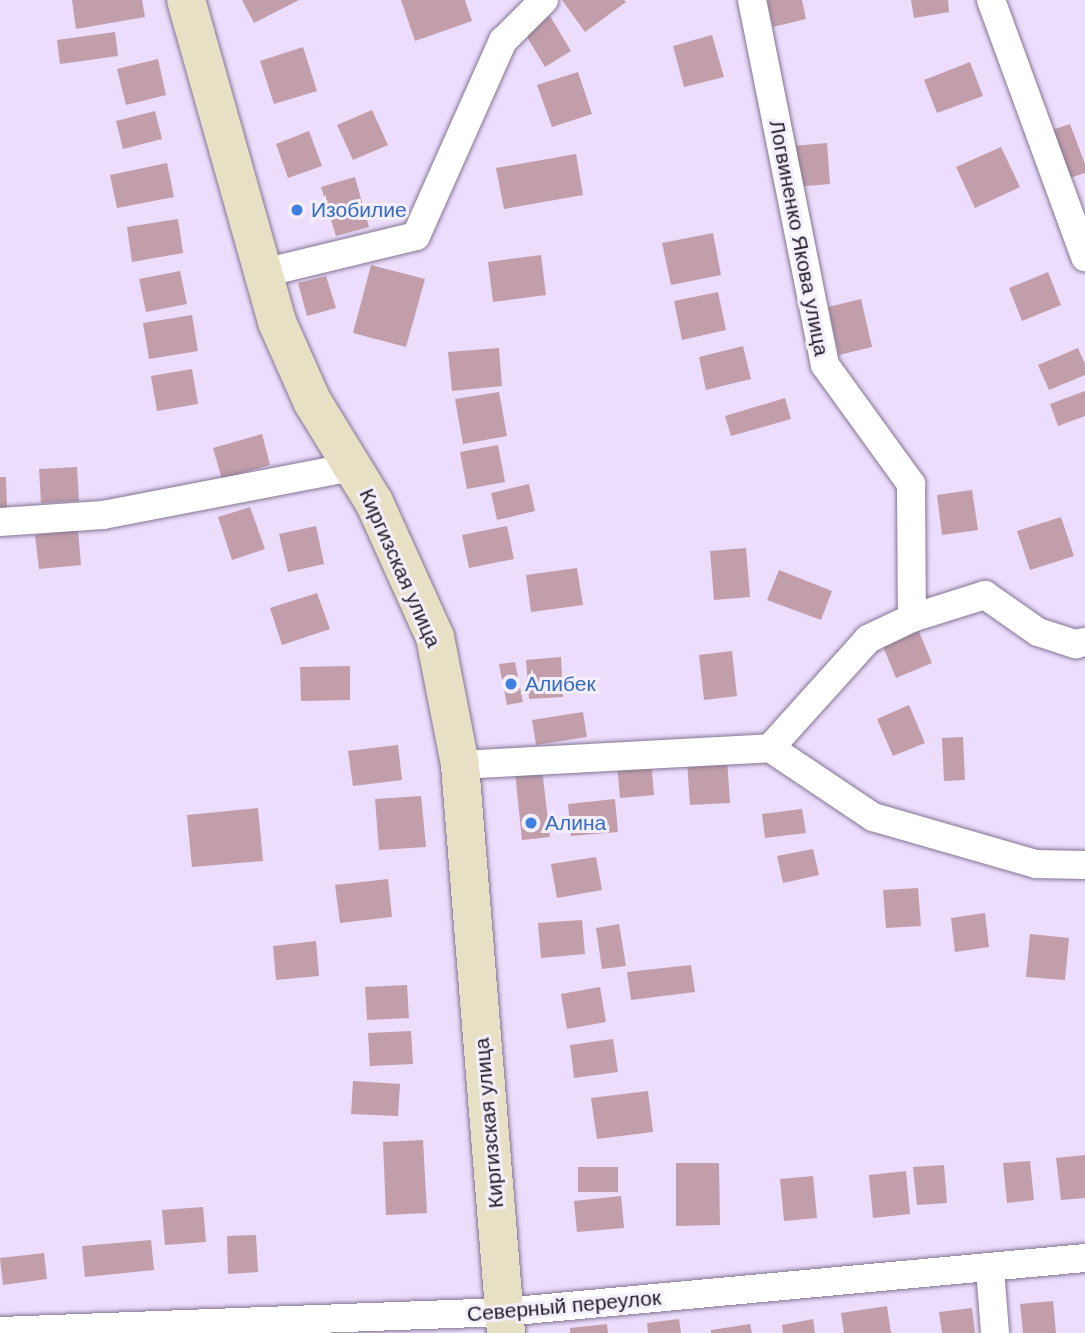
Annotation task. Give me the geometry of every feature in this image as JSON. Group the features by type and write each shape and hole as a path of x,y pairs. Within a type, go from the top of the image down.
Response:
{"main road":[{"name":"Киргизская улица","path":"187,0 277,322 312,401 374,502 435,637 460,765 505,1323"}],"street":[{"path":"263,273 416,236 503,41 544,0"},
{"name":"Логвиненко Якова улица","path":"752,0 825,365 911,484 912,618"},
{"path":"991,0 1085,257"},
{"path":"0,522 103,515 353,467"},
{"path":"770,748 869,639 912,618 985,595 1038,632 1076,644 1085,642"},
{"path":"460,765 770,748 873,817 1036,864 1085,865"},
{"name":"Северный переулок","path":"0,1331 32,1333 505,1323 1085,1258"},
{"path":"990,1269 995,1333"}],"building":[{"path":"72,0 142,0 145,17 76,29"},
{"path":"242,0 299,0 254,23"},
{"path":"401,0 465,0 472,21 415,41"},
{"path":"562,0 624,0 626,2 585,32"},
{"path":"767,0 802,0 806,19 773,27"},
{"path":"911,0 948,0 949,12 914,18"},
{"path":"550,16 571,51 545,67 524,32"},
{"path":"115,32 118,56 60,64 57,40"},
{"path":"712,35 724,77 684,87 673,46"},
{"path":"303,47 317,91 274,104 260,61"},
{"path":"158,59 166,95 126,105 117,69"},
{"path":"970,62 983,96 937,113 924,80"},
{"path":"578,72 592,114 552,127 537,85"},
{"path":"372,110 388,145 353,160 337,125"},
{"path":"155,111 162,139 123,149 116,121"},
{"path":"1070,124 1085,164 1085,173 1070,178 1052,130"},
{"path":"309,131 322,166 288,178 276,144"},
{"path":"827,143 830,184 795,187 792,146"},
{"path":"1001,147 1020,187 975,208 956,167"},
{"path":"576,154 583,195 504,209 496,168"},
{"path":"167,163 174,197 117,208 110,175"},
{"path":"355,177 369,227 336,236 321,187"},
{"path":"178,219 183,253 132,262 127,227"},
{"path":"713,233 721,275 671,285 662,243"},
{"path":"541,255 546,295 493,302 488,262"},
{"path":"371,265 425,279 406,347 353,333"},
{"path":"180,271 187,304 146,312 139,279"},
{"path":"1048,272 1061,305 1022,321 1009,288"},
{"path":"326,276 336,308 307,316 298,283"},
{"path":"718,292 726,330 682,340 674,301"},
{"path":"861,299 872,347 839,355 828,307"},
{"path":"192,315 198,351 149,359 143,323"},
{"path":"743,346 751,379 706,390 699,357"},
{"path":"499,348 502,386 452,391 448,352"},
{"path":"1078,348 1085,364 1085,375 1049,390 1038,365"},
{"path":"192,369 198,404 157,411 151,376"},
{"path":"1085,391 1085,416 1058,426 1050,404"},
{"path":"499,392 507,436 463,444 455,399"},
{"path":"785,398 791,419 731,436 725,416"},
{"path":"262,434 270,465 222,479 213,448"},
{"path":"498,445 505,482 467,489 460,452"},
{"path":"77,467 79,501 41,503 39,469"},
{"path":"0,477 6,477 7,510 0,510"},
{"path":"529,484 535,511 497,520 491,493"},
{"path":"972,490 978,530 942,535 937,495"},
{"path":"250,507 265,549 232,560 218,517"},
{"path":"1061,517 1074,556 1030,570 1017,531"},
{"path":"316,526 324,564 288,572 279,534"},
{"path":"507,526 514,559 469,568 462,535"},
{"path":"78,530 81,565 39,569 35,535"},
{"path":"746,548 750,597 714,600 710,551"},
{"path":"577,568 583,605 531,612 526,575"},
{"path":"779,570 832,591 821,620 767,600"},
{"path":"317,593 330,629 282,645 270,608"},
{"path":"918,629 932,663 896,678 882,644"},
{"path":"732,651 737,696 704,700 699,655"},
{"path":"561,657 563,697 529,699 526,660"},
{"path":"515,662 523,702 507,705 499,664"},
{"path":"350,666 350,700 301,701 300,667"},
{"path":"909,705 925,743 893,756 877,719"},
{"path":"583,712 587,737 536,745 532,720"},
{"path":"963,737 965,780 944,781 942,738"},
{"path":"398,745 402,780 353,786 348,751"},
{"path":"651,759 654,795 620,798 617,763"},
{"path":"727,759 730,803 690,805 687,762"},
{"path":"542,769 550,837 522,840 515,772"},
{"path":"421,796 426,847 379,850 375,799"},
{"path":"615,799 618,832 571,836 568,804"},
{"path":"258,808 263,861 192,867 187,815"},
{"path":"802,809 806,833 765,838 762,814"},
{"path":"813,849 819,875 783,883 777,856"},
{"path":"596,857 602,890 557,898 551,864"},
{"path":"388,879 392,917 340,923 335,885"},
{"path":"918,888 921,926 886,928 883,890"},
{"path":"985,913 989,947 955,952 951,918"},
{"path":"582,920 585,954 541,958 538,923"},
{"path":"619,924 626,966 602,969 596,928"},
{"path":"1030,934 1069,938 1065,980 1026,977"},
{"path":"316,941 319,976 276,980 273,946"},
{"path":"691,965 695,992 631,1000 627,972"},
{"path":"407,985 409,1018 367,1020 365,987"},
{"path":"600,987 606,1022 567,1029 561,994"},
{"path":"411,1031 413,1064 370,1066 368,1033"},
{"path":"613,1039 618,1072 574,1078 570,1045"},
{"path":"353,1081 400,1084 398,1116 351,1114"},
{"path":"648,1091 653,1132 597,1139 591,1098"},
{"path":"423,1140 427,1213 386,1215 383,1142"},
{"path":"1085,1155 1085,1198 1061,1200 1056,1158"},
{"path":"1030,1161 1034,1200 1007,1203 1003,1163"},
{"path":"676,1163 719,1163 720,1225 676,1226"},
{"path":"944,1165 947,1203 917,1205 913,1167"},
{"path":"578,1167 618,1167 618,1192 578,1192"},
{"path":"906,1171 910,1214 873,1218 869,1175"},
{"path":"813,1176 817,1218 784,1221 780,1179"},
{"path":"621,1196 624,1228 577,1232 574,1201"},
{"path":"203,1207 206,1242 165,1245 162,1210"},
{"path":"256,1235 258,1272 228,1274 227,1236"},
{"path":"151,1240 154,1270 85,1277 82,1246"},
{"path":"44,1253 47,1279 3,1285 0,1258"},
{"path":"1053,1301 1056,1333 1023,1333 1020,1304"},
{"path":"887,1306 891,1333 844,1333 841,1313"},
{"path":"972,1308 975,1333 942,1333 939,1312"},
{"path":"679,1319 681,1333 648,1333 647,1323"},
{"path":"813,1319 815,1333 783,1333 782,1325"},
{"path":"607,1324 608,1333 570,1333 570,1328"},
{"path":"750,1324 752,1333 711,1333 711,1330"}],"place":[{"name":"Изобилие","path":"297,210"},
{"name":"Алибек","path":"511,684"},
{"name":"Алина","path":"531,823"}]}
